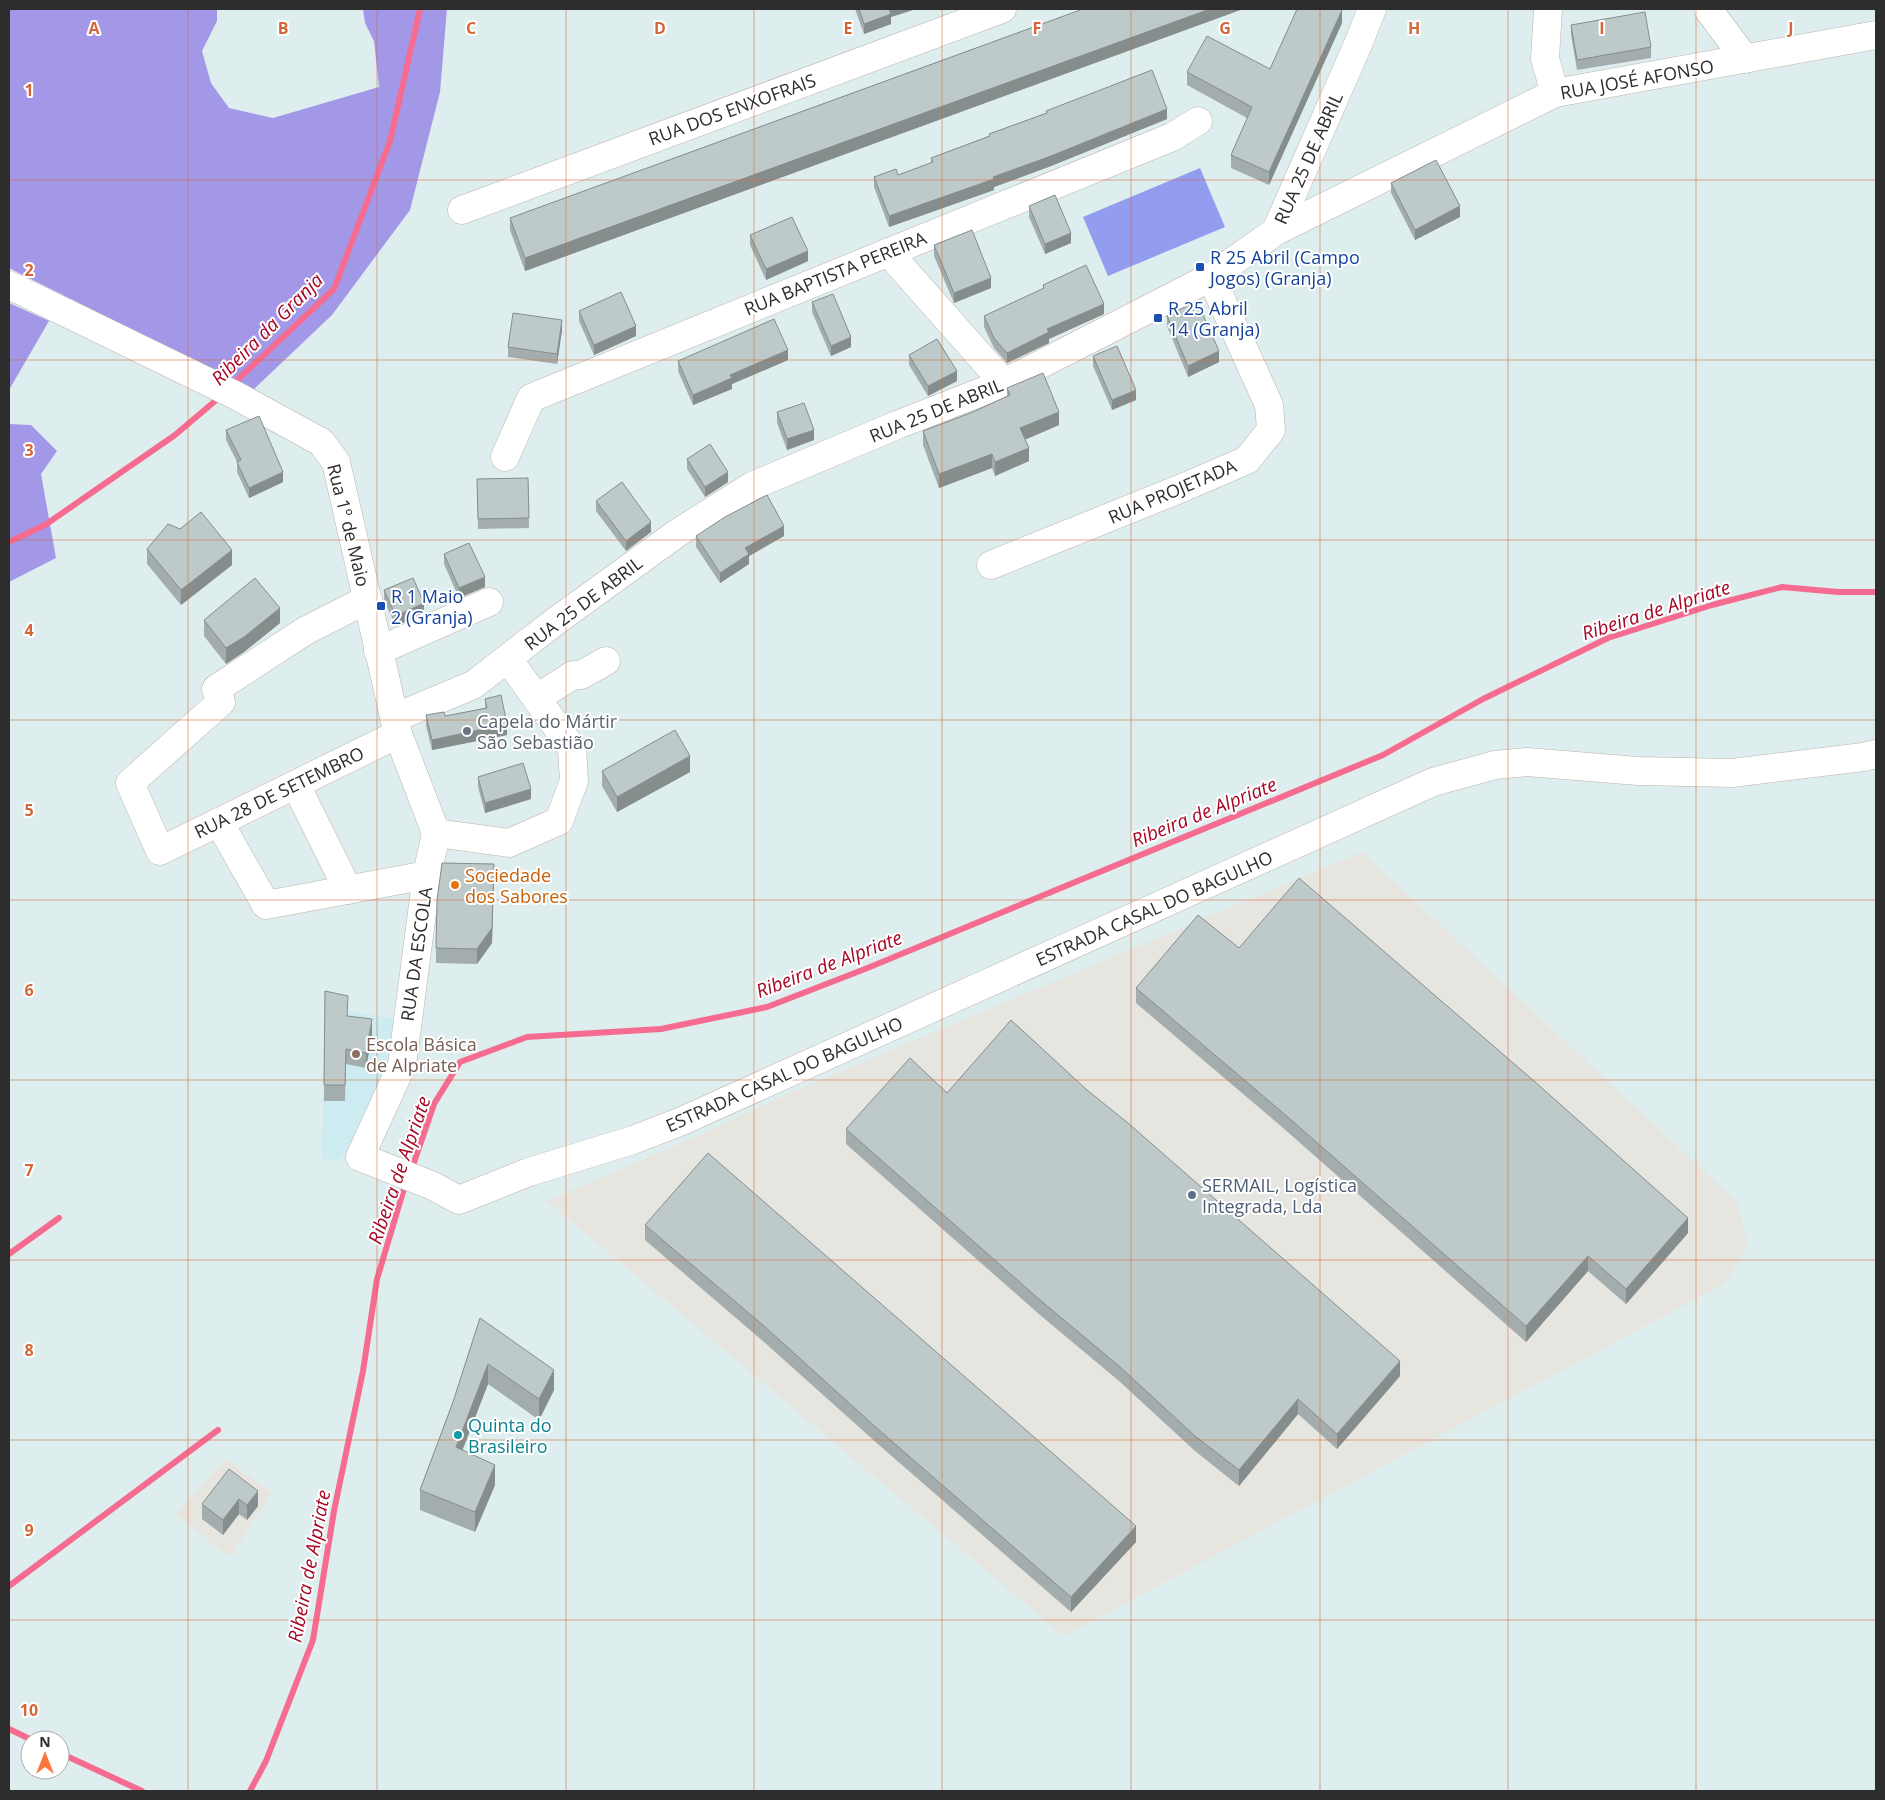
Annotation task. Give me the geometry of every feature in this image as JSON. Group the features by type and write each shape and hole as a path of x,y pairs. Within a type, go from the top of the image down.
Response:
{"street":[{"name":"RUA DOS ENXOFRAIS","path":"462,210 1002,9"},
{"name":"RUA 25 DE ABRIL","path":"396,726 473,685 556,621 676,534 752,486 897,425 1004,384 1211,277 1276,231 1372,9"},
{"path":"1548,9 1545,59 1555,93"},
{"path":"1708,9 1745,59"},
{"name":"RUA JOSÉ AFONSO","path":"1276,231 1555,93 1876,35"},
{"name":"RUA BAPTISTA PEREIRA","path":"505,457 531,398 1172,137 1198,121"},
{"path":"888,252 1004,384"},
{"name":"RUA PROJETADA","path":"990,565 1247,460 1271,430 1269,405 1211,277"},
{"name":"Rua 1º de Maio","path":"9,285 227,391 321,442 336,462 396,726"},
{"name":"RUA 28 DE SETEMBRO","path":"368,599 305,631 216,689 221,702 130,783 160,850 296,785 396,726"},
{"path":"378,651 489,602"},
{"path":"396,726 436,832 509,843 559,822 574,781 572,748 508,659"},
{"path":"537,698 573,675 582,675 606,661"},
{"name":"ESTRADA CASAL DO BAGULHO","path":"433,1186 459,1200 530,1172 633,1140 682,1121 1433,782 1495,765 1527,762 1638,771 1732,773 1876,754"},
{"path":"296,785 348,890"},
{"path":"219,822 266,905 427,875"},
{"name":"RUA DA ESCOLA","path":"433,1186 360,1157 402,1065 427,875 436,832"}],"shaded area":[{"path":"9,9 217,9 217,21 202,51 211,83 229,108 273,118 379,87 374,41 365,23 363,9 447,9 440,92 410,210 332,315 253,390 9,268"},
{"path":"1200,168 1225,227 1108,276 1083,217"},
{"path":"9,303 49,321 9,390"},
{"path":"9,424 31,425 57,451 41,474 56,558 9,582"},
{"path":"1362,852 1737,1202 1748,1247 1724,1284 1064,1636 547,1201 686,1141 799,1089"},
{"name":"Escola Básica de Alpriate","path":"325,1007 394,1019 382,1088 341,1160 322,1159"},
{"path":"226,1459 272,1493 230,1557 175,1514"}],"building":[{"path":"859,9 889,9 891,14 864,24"},
{"path":"1083,9 1210,9 525,258 510,218"},
{"path":"1297,9 1342,10 1269,172 1231,155 1252,107 1187,72 1207,36 1270,69"},
{"path":"1645,12 1651,47 1577,60 1571,25"},
{"path":"1152,70 1167,109 1051,156 993,177 994,179 889,216 874,177 896,169 898,175 933,162 931,158"},
{"path":"1436,160 1460,206 1415,230 1391,183"},
{"path":"1055,195 1071,233 1045,244 1029,206"},
{"path":"792,217 808,251 766,269 750,235"},
{"path":"972,230 991,278 954,293 934,245"},
{"path":"1086,265 1104,304 1047,329 1049,332 1007,353 994,338 984,316 1044,288 1043,285"},
{"path":"621,292 636,326 594,345 579,311"},
{"path":"833,294 851,337 831,346 812,302"},
{"path":"1197,301 1219,351 1188,366 1167,316"},
{"path":"513,313 562,320 557,354 508,347"},
{"path":"774,319 788,350 730,375 732,378 693,395 678,361"},
{"path":"937,339 957,371 928,386 909,355"},
{"path":"1117,346 1136,390 1112,400 1093,356"},
{"path":"1043,373 1059,412 1020,428 1029,448 995,462 992,454 939,474 923,431 973,412 1010,395 1007,388"},
{"path":"804,403 814,430 787,439 777,412"},
{"path":"259,416 283,472 249,488 237,462 241,460 226,430"},
{"path":"710,444 728,472 705,487 687,459"},
{"path":"528,478 529,518 478,519 477,479"},
{"path":"622,482 651,522 626,541 596,501"},
{"path":"767,495 784,526 745,548 749,554 720,573 696,536 725,517"},
{"path":"201,512 232,550 181,590 147,549 168,524 180,529"},
{"path":"469,543 485,577 459,588 444,554"},
{"path":"255,578 280,608 244,637 226,648 204,620"},
{"path":"413,578 424,603 396,616 384,590"},
{"path":"501,695 507,724 432,740 426,715 444,712 445,716 487,708 485,699"},
{"path":"675,730 690,756 617,797 602,771"},
{"path":"523,763 531,789 485,803 478,777"},
{"path":"442,863 494,864 492,928 477,949 436,948 437,900"},
{"path":"1299,878 1534,1081 1688,1218 1626,1289 1588,1256 1526,1326 1282,1112 1136,988 1198,915 1239,948"},
{"path":"325,991 348,996 347,1016 372,1019 366,1053 346,1049 345,1085 324,1085"},
{"path":"1011,1020 1087,1090 1128,1123 1400,1361 1337,1434 1298,1399 1239,1470 1195,1436 1119,1366 1040,1300 846,1129 910,1058 947,1093"},
{"path":"708,1153 1136,1526 1071,1597 879,1430 764,1326 645,1225"},
{"path":"480,1318 554,1370 539,1399 488,1364 456,1447 495,1465 475,1512 420,1490 453,1402"},
{"path":"229,1469 258,1491 247,1505 239,1499 223,1520 202,1504"}],"waterway":[{"name":"Ribeira da Granja","path":"232,385 334,289 390,141 420,9"},
{"name":"Ribeira da Granja","path":"9,542 45,525 175,435 221,396"},
{"name":"Ribeira de Alpriate","path":"411,1171 434,1104 460,1062 527,1037 661,1029 767,1007 865,969 1383,755 1483,699 1608,638 1712,605 1782,587 1838,592 1876,592"},
{"name":"Ribeira de Alpriate","path":"250,1791 266,1761 313,1640 334,1511 363,1371 377,1279 406,1182"},
{"path":"9,1254 59,1218"},
{"path":"9,1586 218,1430"},
{"path":"9,1729 20,1734"},
{"path":"70,1758 142,1791"}],"place":[{"name":"R 25 Abril (Campo Jogos) (Granja)","path":"1200,267"},
{"name":"R 25 Abril 14 (Granja)","path":"1158,318"},
{"name":"R 1 Maio 2 (Granja)","path":"381,606"},
{"name":"Capela do Mártir São Sebastião","path":"467,731"},
{"name":"Sociedade dos Sabores","path":"455,885"},
{"name":"Escola Básica de Alpriate","path":"356,1054"},
{"name":"SERMAIL, Logística Integrada, Lda","path":"1192,1195"},
{"name":"Quinta do Brasileiro","path":"458,1435"}]}
